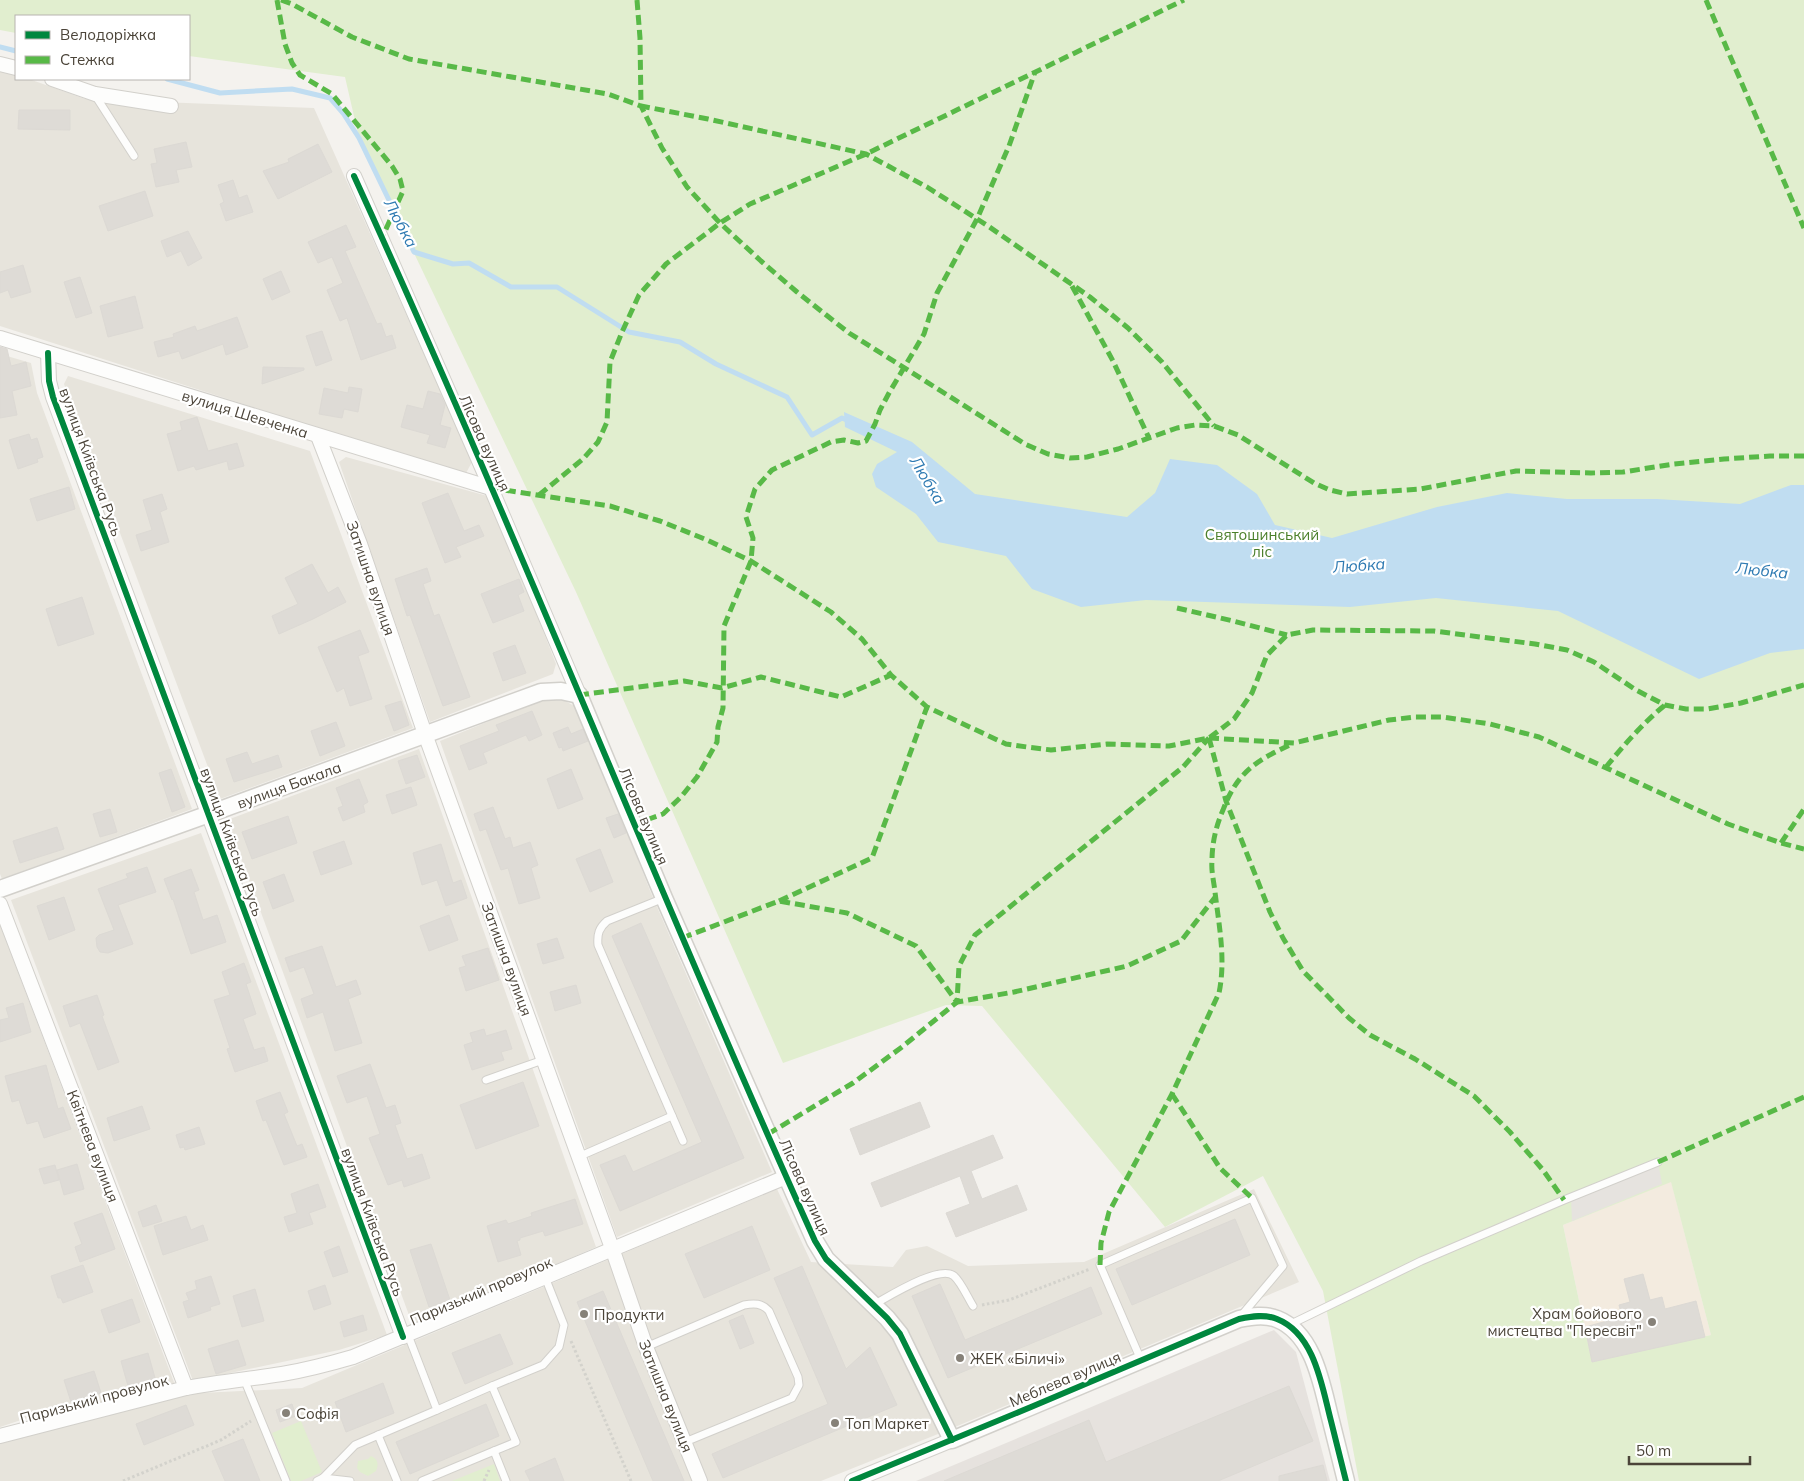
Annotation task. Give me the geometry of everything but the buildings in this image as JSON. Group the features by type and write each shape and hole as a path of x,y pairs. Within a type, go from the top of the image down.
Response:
{"street":[{"path":"0,64 15,68"},
{"path":"55,80 95,94 171,106"},
{"name":"Лісова вулиця","path":"354,176 580,695 664,898 815,1241 826,1260 887,1318 900,1334 952,1440"},
{"name":"вулиця Шевченка","path":"0,338 491,488"},
{"name":"вулиця Київська Русь","path":"48,353 49,381 53,397 405,1336"},
{"name":"Затишна вулиця","path":"318,436 360,544 425,734 612,1248 646,1347 700,1481"},
{"name":"вулиця Бакала","path":"0,889 541,692 561,691 580,695"},
{"name":"Квітнева вулиця","path":"0,904 186,1388"},
{"name":"Паризький провулок","path":"0,1436 186,1388 316,1368 353,1357 786,1177"},
{"name":"Меблева вулиця","path":"852,1481 1239,1319 1261,1316 1276,1318 1288,1326"},
{"path":"1288,1326 1302,1340 1317,1368 1346,1481"}],"lane":[{"path":"95,94 134,156"},
{"path":"664,898 607,921 601,926 597,935 598,945 683,1141"},
{"path":"486,1080 543,1060"},
{"path":"578,1157 672,1116"},
{"path":"1288,1326 1422,1261 1658,1162"},
{"path":"1141,1360 1100,1265 1252,1198 1283,1266 1239,1319"},
{"path":"872,1305 925,1278 946,1273 954,1276 973,1306"},
{"path":"320,1480 355,1445 543,1365 558,1347 564,1325 545,1277"},
{"path":"646,1347 744,1305 754,1303 764,1306 769,1311 798,1376 800,1385 792,1398 684,1442"},
{"path":"405,1336 437,1410"},
{"path":"244,1379 286,1481"},
{"path":"422,1481 516,1442 492,1386"},
{"path":"378,1435 397,1481"},
{"path":"494,1451 506,1481"},
{"path":"320,1480 350,1481"}],"path":[{"path":"973,1306 1010,1300 1100,1265"},
{"path":"564,1325 631,1481"},
{"path":"124,1481 222,1440 259,1416"}],"shaded area":[{"path":"0,70 15,75 15,80 32,80 85,99 314,108 472,462 465,475 0,326"},
{"path":"0,354 31,363 37,393 192,809 2,879 0,874"},
{"path":"68,376 310,451 413,728 220,799 64,384"},
{"path":"346,457 491,497 556,664 553,674 430,722 339,462"},
{"path":"554,695 578,708 651,893 772,1172 617,1237 440,741"},
{"path":"419,749 596,1247 413,1326 227,820"},
{"path":"201,833 387,1335 339,1350 193,1381 11,900"},
{"path":"0,925 175,1385 64,1415 60,1407 0,1427"},
{"path":"1658,1162 1662,1184 1572,1221 1571,1197"},
{"path":"1671,1181 1711,1335 1592,1362 1563,1225"},
{"path":"777,1189 811,1262 893,1267 906,1250 927,1246 968,1266 1084,1262 1254,1189 1299,1282 943,1432 821,1481 0,1481 0,1439 181,1394 302,1388"},
{"path":"1274,1330 1296,1352 1330,1481 916,1481"}],"green space":[{"name":"Святошинський ліс","path":"0,0 1804,0 1804,1481 1359,1481 1323,1291 1263,1176 1165,1227 982,1006 946,1005 783,1063 576,592 359,138 345,77 190,56 190,15 15,15 15,33 0,30","holes":["1671,1182 1711,1335 1592,1362 1563,1225"]},
{"path":"301,1421 322,1472 301,1481 291,1481 272,1433"},
{"path":"371,1456 376,1460 377,1466 376,1471 368,1476 357,1468 358,1461 368,1459"},
{"path":"494,1464 500,1481 452,1481"}],"water":[{"path":"844,412 912,442 975,494 1127,517 1155,493 1170,459 1217,465 1257,494 1275,525 1332,538 1437,507 1507,493 1567,499 1657,499 1740,504 1791,485 1804,485 1804,649 1770,653 1699,679 1558,611 1436,598 1350,607 1146,600 1081,607 1032,589 1006,556 938,542 916,514 876,487 872,474 877,464 897,452 845,427"}],"waterway":[{"name":"Любка","path":"0,47 15,51"},
{"name":"Любка","path":"171,80 220,93 292,89 330,98 343,113 359,138 414,252 453,264 469,263 511,287 557,287 629,332 680,342 716,364 787,397 812,435 842,418 849,421"}],"marked path":[{"path":"277,0 285,44 292,63 300,75 332,94 392,166 400,179 403,191 382,238"},
{"path":"281,0 292,4 352,37 409,59 608,94 641,106 662,148 687,187 720,223 797,292 849,333 1025,444 1048,454 1070,458 1087,457 1118,449 1177,428 1195,425 1214,426 1238,435 1314,483 1330,490 1347,494 1420,489 1516,471 1623,472 1724,459 1804,456"},
{"path":"637,0 640,38 641,106 866,154 927,187 988,226 1090,297 1128,328 1162,362 1214,426"},
{"path":"539,495 583,459 598,442 607,422 610,362 639,295 666,264 720,223 750,204 866,154 1184,0"},
{"path":"1706,0 1804,228"},
{"path":"635,829 649,819 663,814 681,797 697,777 717,742 718,727 723,708 724,626 751,561 753,538 746,517 755,489 772,470 831,442 844,440 858,443 866,441 889,393 924,334 937,293 977,219 1009,146 1035,72"},
{"path":"1072,286 1113,361 1149,438"},
{"path":"491,488 610,506 660,521 707,540 751,561 831,612 862,639 891,675 927,707 1006,744 1051,750 1107,744 1169,746 1209,738 1234,719 1252,693 1267,655 1287,635 1313,630 1434,631 1567,650 1594,662 1636,690 1665,705 1686,709 1707,709 1741,703 1804,685"},
{"path":"1177,608 1287,635"},
{"path":"579,695 684,681 722,688 761,677 841,697 891,675"},
{"path":"1606,767 1634,734 1665,705"},
{"path":"779,901 872,858 927,707"},
{"path":"1209,738 1294,743 1389,720 1415,717 1443,717 1490,724 1539,737 1728,824 1804,849"},
{"path":"1209,738 1226,801 1270,912 1303,971 1349,1018 1370,1035 1415,1059 1474,1096 1510,1132 1543,1170 1564,1200"},
{"path":"768,1134 853,1083 902,1047 957,1002 959,966 975,935 1183,767 1209,738"},
{"path":"1100,1265 1101,1243 1109,1212 1172,1094 1219,993 1222,955 1212,873 1212,854 1216,828 1229,797 1242,777 1258,762 1292,744"},
{"path":"1781,843 1804,809"},
{"path":"682,938 779,901 847,913 916,946 957,1002 1014,992 1127,966 1181,941 1216,896"},
{"path":"1172,1094 1220,1168 1252,1198"},
{"path":"1658,1162 1804,1097"}],"cycle path":[{"path":"354,176 472,441 756,1108 815,1241 826,1259 887,1318 900,1334 952,1440"},
{"path":"48,353 49,381 53,397 403,1337"},
{"path":"852,1481 1239,1319 1258,1316 1272,1317 1290,1326 1300,1336 1308,1349 1320,1378 1346,1481"}],"place":[{"name":"Продукти","path":"584,1314"},
{"name":"Храм бойового мистецтва \"Пересвіт\"","path":"1652,1322"},
{"name":"ЖЕК «Біличі»","path":"960,1358"},
{"name":"Софія","path":"286,1413"},
{"name":"Топ Маркет","path":"835,1423"}]}
